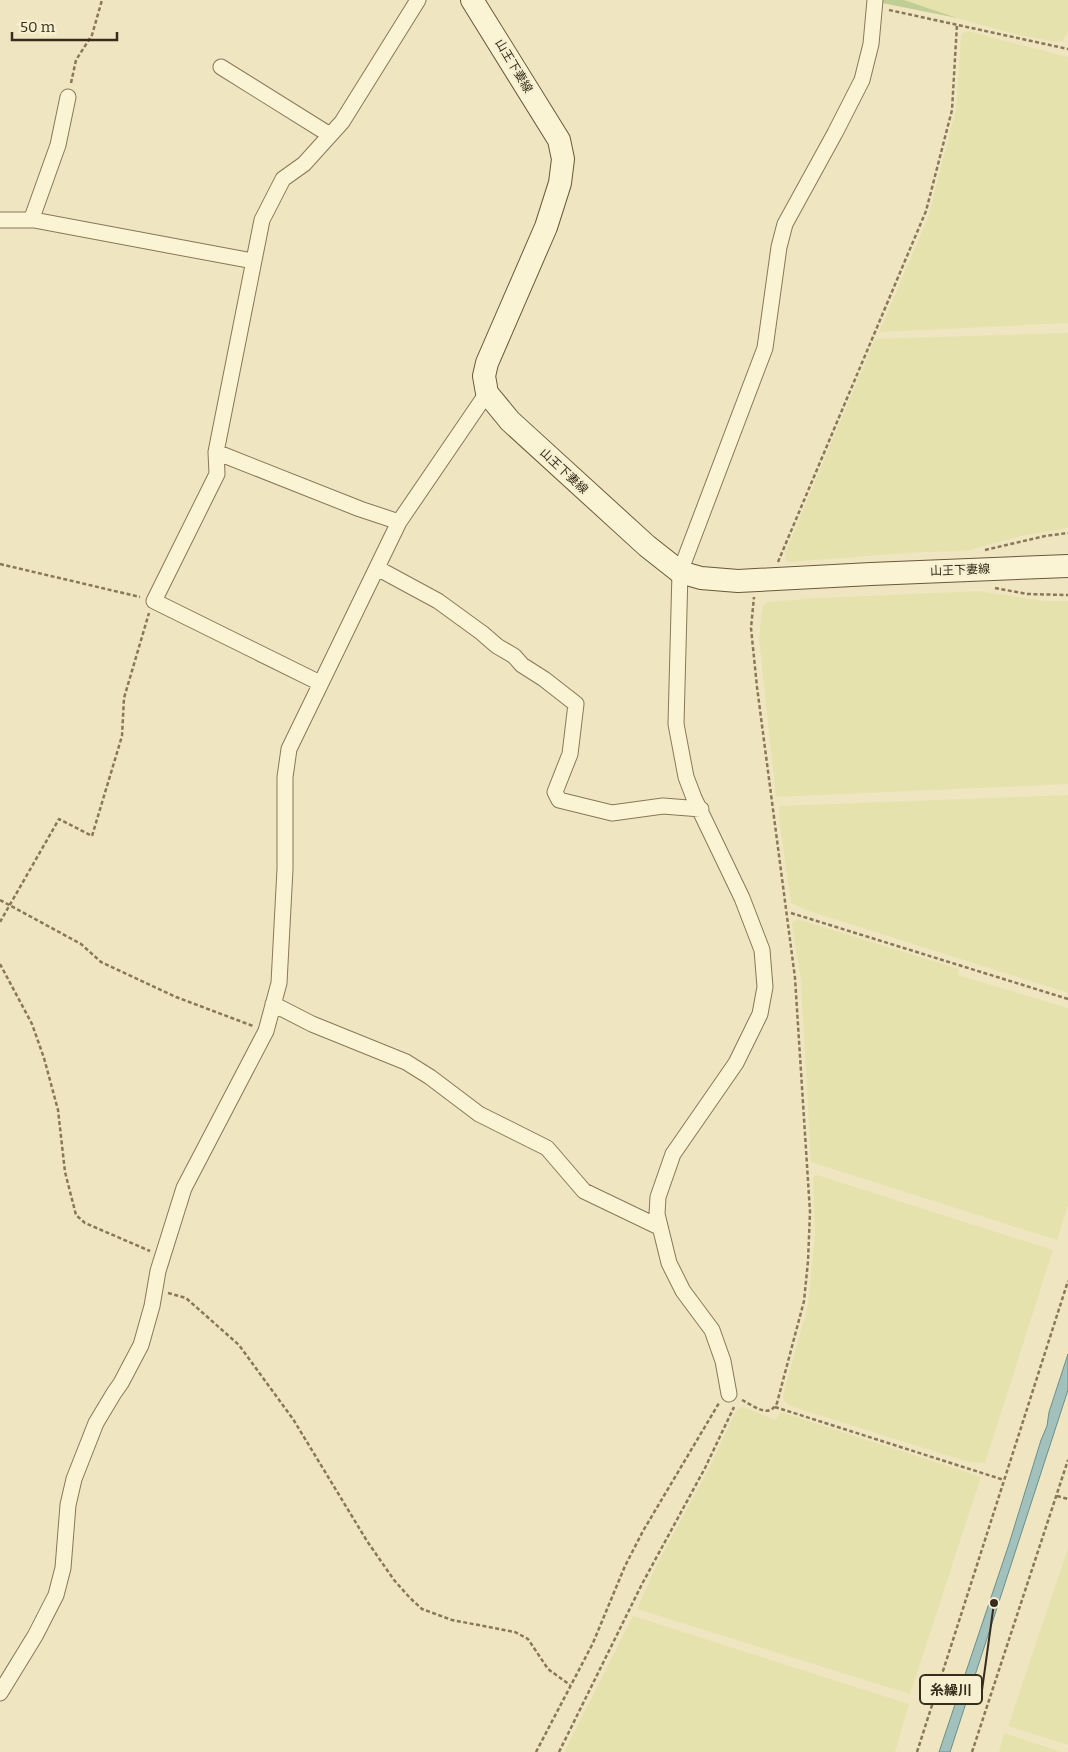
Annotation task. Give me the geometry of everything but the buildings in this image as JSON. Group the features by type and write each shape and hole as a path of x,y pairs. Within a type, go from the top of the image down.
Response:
{"main road":[{"name":"山王下妻線","path":"472,0 559,140 563,159 560,183 546,226 487,363 484,376 487,393 510,421 647,546 680,572 701,578 719,580 766,579 1068,566"}],"street":[{"path":"320,683 154,601 216,474 216,452 262,220 283,179 304,164 342,122 418,0"},
{"path":"734,1396 712,1330 683,1290 669,1263 657,1214 658,1197 673,1154 736,1063 760,1014 765,987 762,950 742,898 701,809 694,798 686,776 676,724 680,572 765,348 779,246 785,224 862,80 871,44 875,4"},
{"path":"221,67 330,135"},
{"path":"34,220 33,214 58,145 68,97"},
{"path":"0,220 34,220 253,261"},
{"path":"0,1693 35,1636 56,1595 63,1568 68,1505 74,1479 96,1423 122,1383 141,1345 163,1256 184,1188 266,1031 279,983 285,869 286,776 289,749 399,522 487,393"},
{"path":"216,452 360,509 399,522"},
{"path":"377,568 438,601 576,704 570,754 555,792 558,800 612,813 663,806 701,809"},
{"path":"273,1004 312,1024 406,1062 430,1077 479,1114 547,1148 584,1192 659,1227"}],"path":[{"path":"68,97 76,60 92,35 102,0"},
{"path":"875,4 1068,49"},
{"path":"536,1752 593,1642 611,1598 643,1531 717,1405 724,1397 734,1396 765,1411 775,1407 804,1301 810,1212 795,978 757,687 751,628 754,599 766,579 926,212 952,110 957,24"},
{"path":"0,564 154,601 124,698 122,736 92,836 59,819 0,922"},
{"path":"0,900 81,944 101,962 176,997 266,1031"},
{"path":"791,913 1068,999"},
{"path":"0,964 32,1024 44,1058 58,1110 65,1172 76,1215 85,1223 163,1256"},
{"path":"917,1752 1068,1281"},
{"path":"155,1290 186,1298 239,1345 293,1419 367,1541 394,1580 410,1598 422,1609 452,1620 515,1632 528,1639 548,1670 570,1685"},
{"path":"559,1752 638,1592 705,1468 734,1396"},
{"path":"775,1407 1004,1480"},
{"path":"972,1752 1068,1460"},
{"path":"1056,1496 1068,1499"}],"shaded area":[{"path":"904,0 1068,0 1068,31 1063,41 1056,42 1019,35 957,18"},
{"path":"968,31 1068,57 1068,323 879,332 928,217 956,109 961,36"},
{"path":"1068,333 1068,528 1021,536 966,551 921,552 789,562 786,560 785,553 875,339"},
{"path":"979,591 1044,601 1068,601 1068,784 776,797 759,639 763,606 766,602"},
{"path":"1068,795 1068,993 809,911 791,903 779,819 779,806"},
{"path":"797,919 959,969 958,975 1068,1008 1068,1205 1057,1240 811,1162 801,982 792,924"},
{"path":"817,1175 1053,1250 985,1463 969,1462 790,1406 785,1402 783,1397 785,1388 808,1305 815,1233 813,1180 814,1176"},
{"path":"744,1407 775,1420 781,1412 981,1477 910,1694 637,1609 659,1560 706,1474 735,1413 739,1408"},
{"path":"1068,1548 1068,1745 1008,1726"},
{"path":"633,1616 909,1704 895,1752 564,1752"},
{"path":"1004,1733 1062,1752 999,1752"}],"green space":[{"path":"882,0 904,0 957,18 882,3"}],"water":[{"path":"1068,1354 1068,1390 950,1752 939,1752 1009,1544"}],"place":[{"name":"糸繰川","path":"994,1603"}]}
